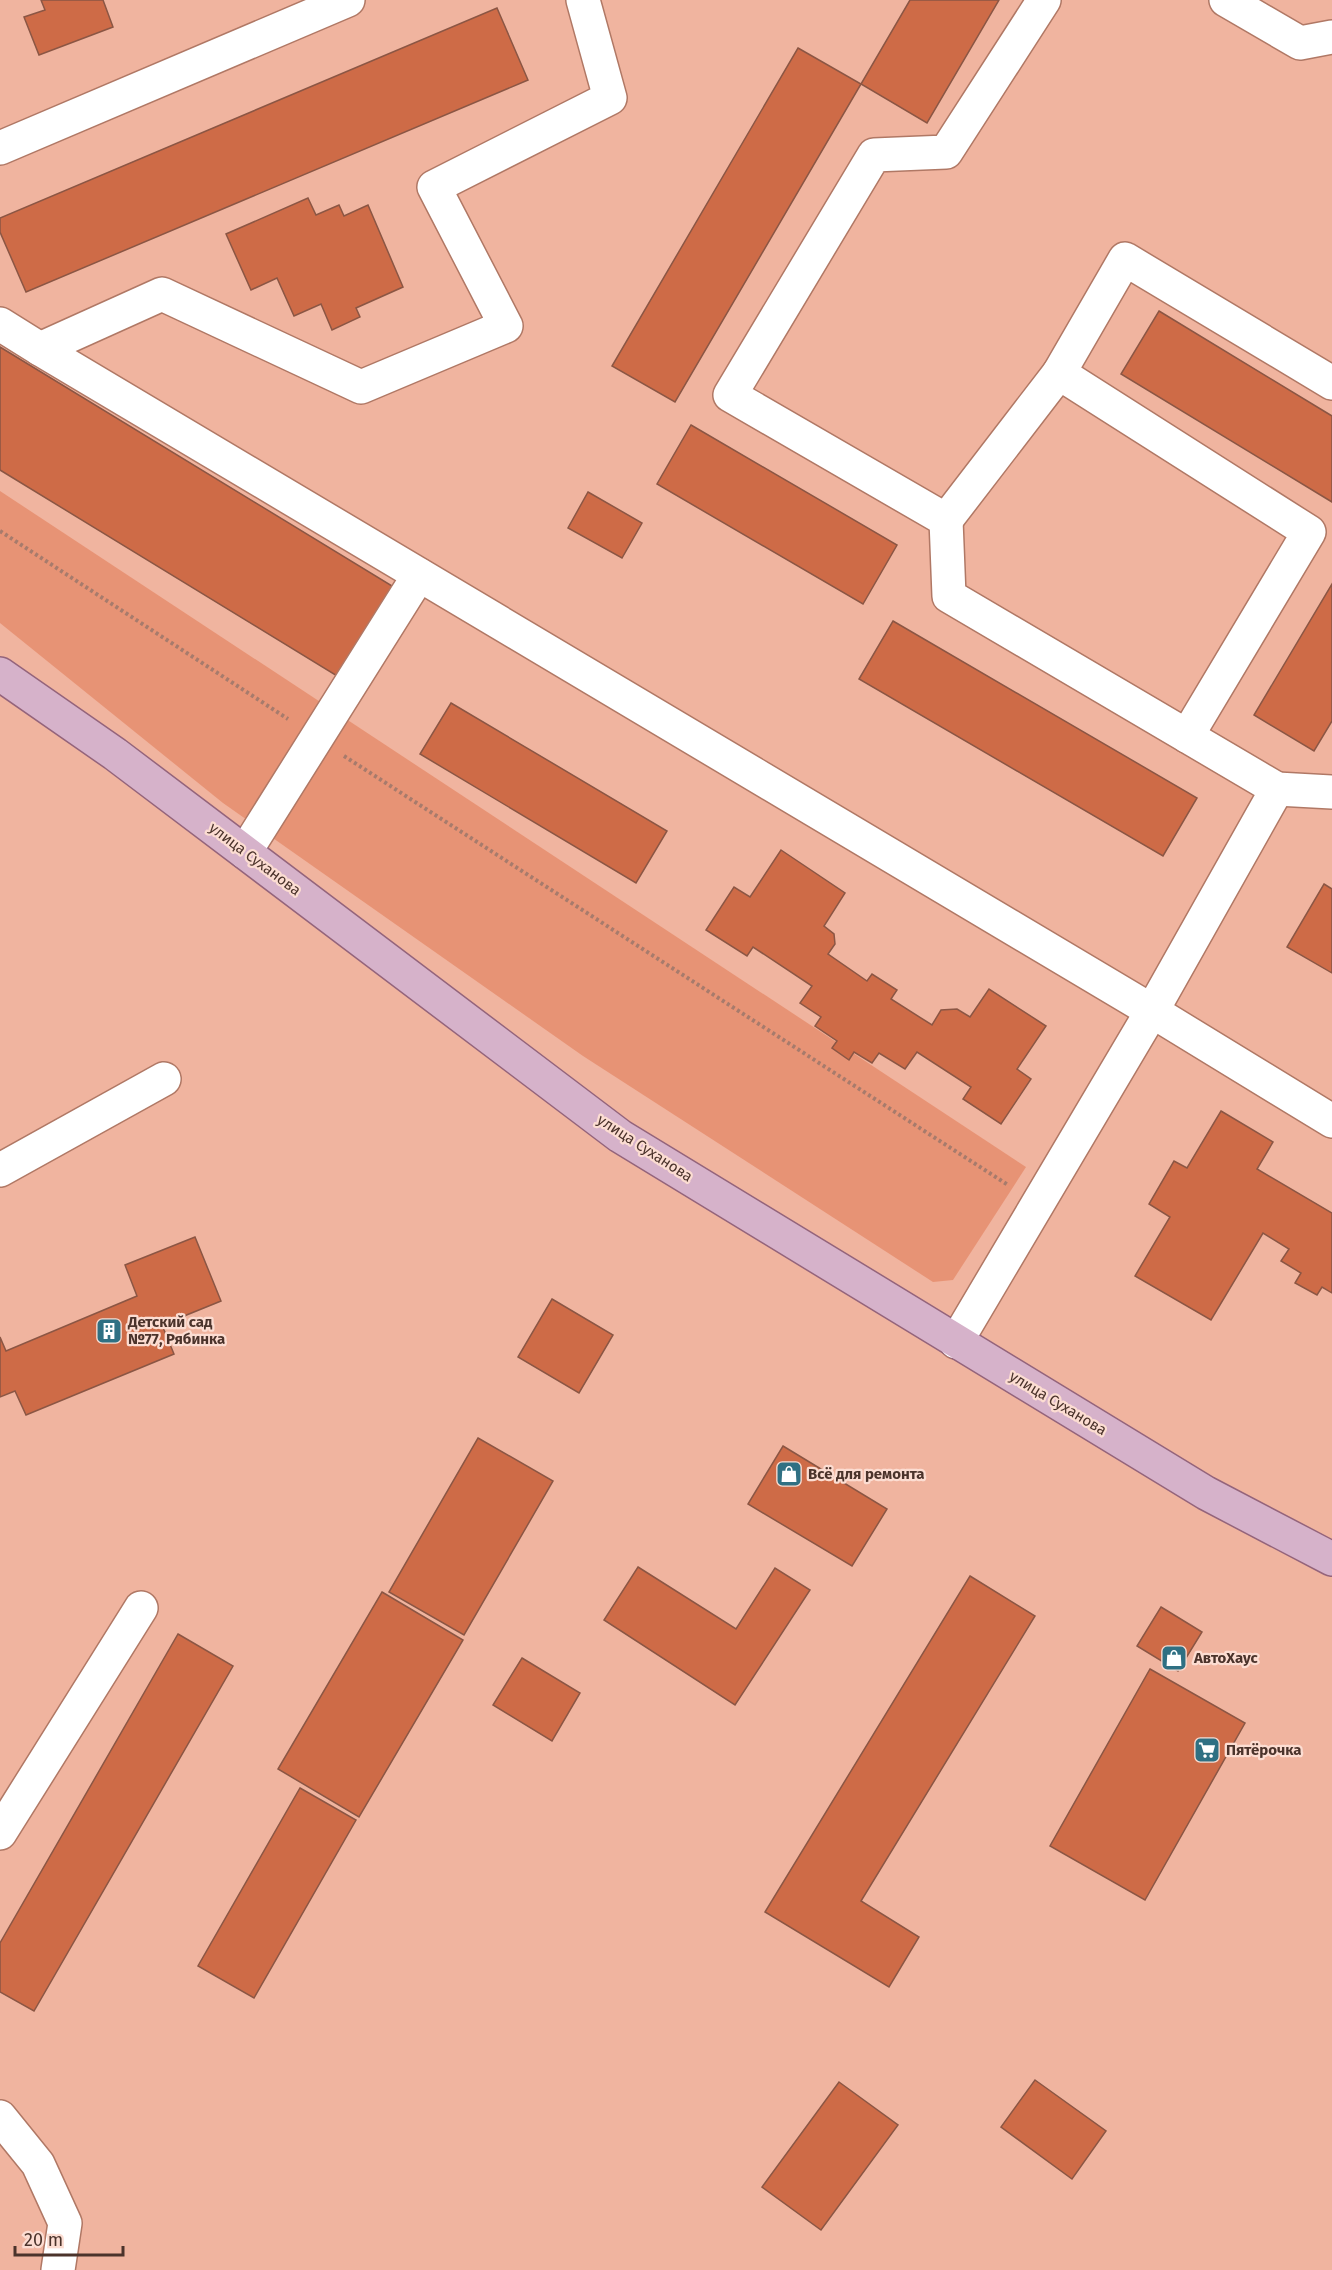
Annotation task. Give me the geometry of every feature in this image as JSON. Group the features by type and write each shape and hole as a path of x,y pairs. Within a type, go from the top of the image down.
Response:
{"main road":[{"name":"улица Суханова","path":"0,674 115,754 620,1136 1206,1492 1332,1559"}],"street":[{"path":"0,148 348,0"},
{"path":"40,350 162,294 362,387 506,326 434,188 610,98 584,0"},
{"path":"946,520 730,395 874,155 946,152 1044,0"},
{"path":"1226,0 1300,43 1332,36"},
{"path":"1332,383 1125,259 1059,373 946,520 949,596 1278,789 1332,792"},
{"path":"0,324 40,350 1152,1011 1332,1121"},
{"path":"1059,373 1309,532 1187,736"},
{"path":"245,852 419,575"},
{"path":"956,1342 1152,1011 1278,789"},
{"path":"0,1170 164,1079"},
{"path":"0,1833 141,1608"},
{"path":"0,2117 38,2164 65,2223 58,2270"}],"path":[{"path":"0,531 1037,1204"}],"shaded area":[{"path":"0,491 1026,1167 953,1280 933,1282 583,1056 223,803 0,623"}],"building":[{"path":"41,0 103,0 113,27 39,55 24,17 45,10"},
{"path":"910,0 999,0 927,123 861,84"},
{"path":"497,8 528,80 26,292 0,232 0,218"},
{"path":"798,48 861,84 675,402 612,366"},
{"path":"308,198 316,215 339,205 344,216 368,205 403,287 356,308 360,317 332,330 321,304 294,316 277,278 251,290 226,234"},
{"path":"1159,311 1332,416 1332,502 1121,374"},
{"path":"0,347 397,589 342,679 0,470"},
{"path":"691,425 897,545 863,604 657,484"},
{"path":"588,492 642,523 622,558 568,528"},
{"path":"1332,584 1332,721 1314,751 1254,715"},
{"path":"893,621 1197,798 1163,856 859,679"},
{"path":"451,703 667,831 636,883 420,754"},
{"path":"781,850 845,893 824,926 834,934 835,944 828,954 867,981 872,974 897,990 891,999 932,1025 941,1010 957,1009 970,1017 989,989 1046,1026 1017,1069 1031,1079 1001,1124 963,1099 971,1087 917,1052 905,1069 879,1053 872,1063 854,1052 849,1060 832,1048 837,1041 815,1026 821,1017 800,1003 812,986 753,947 747,956 706,930 734,887 750,897"},
{"path":"1324,884 1332,889 1332,973 1287,947"},
{"path":"1221,1111 1273,1142 1257,1169 1332,1213 1332,1293 1322,1287 1317,1295 1295,1283 1301,1273 1281,1261 1289,1249 1263,1233 1211,1320 1135,1276 1170,1217 1149,1204 1174,1161 1187,1168"},
{"name":"Детский сад №77, Рябинка","path":"195,1237 221,1301 162,1325 174,1354 26,1415 15,1391 0,1397 0,1337 6,1351 137,1296 125,1265"},
{"path":"552,1299 613,1335 579,1393 518,1357"},
{"path":"478,1438 553,1481 464,1635 389,1592"},
{"path":"783,1446 887,1509 852,1566 748,1504"},
{"path":"638,1567 736,1629 775,1568 810,1590 735,1705 604,1620"},
{"path":"970,1576 1035,1616 861,1901 919,1937 889,1987 765,1912"},
{"path":"382,1592 463,1640 359,1817 278,1769"},
{"path":"1161,1607 1202,1632 1178,1671 1137,1646"},
{"path":"178,1634 233,1666 34,2011 0,1992 0,1943"},
{"path":"522,1658 580,1693 552,1741 493,1705"},
{"path":"1150,1669 1245,1723 1145,1900 1050,1846"},
{"path":"300,1788 356,1820 254,1998 198,1966"},
{"path":"1035,2080 1106,2131 1072,2179 1001,2127"},
{"path":"839,2082 898,2125 821,2230 762,2187"}],"place":[{"name":"Детский сад №77, Рябинка","path":"109,1331"},
{"name":"Всё для ремонта","path":"789,1474"},
{"name":"АвтоХаус","path":"1174,1658"},
{"name":"Пятёрочка","path":"1207,1750"}]}
